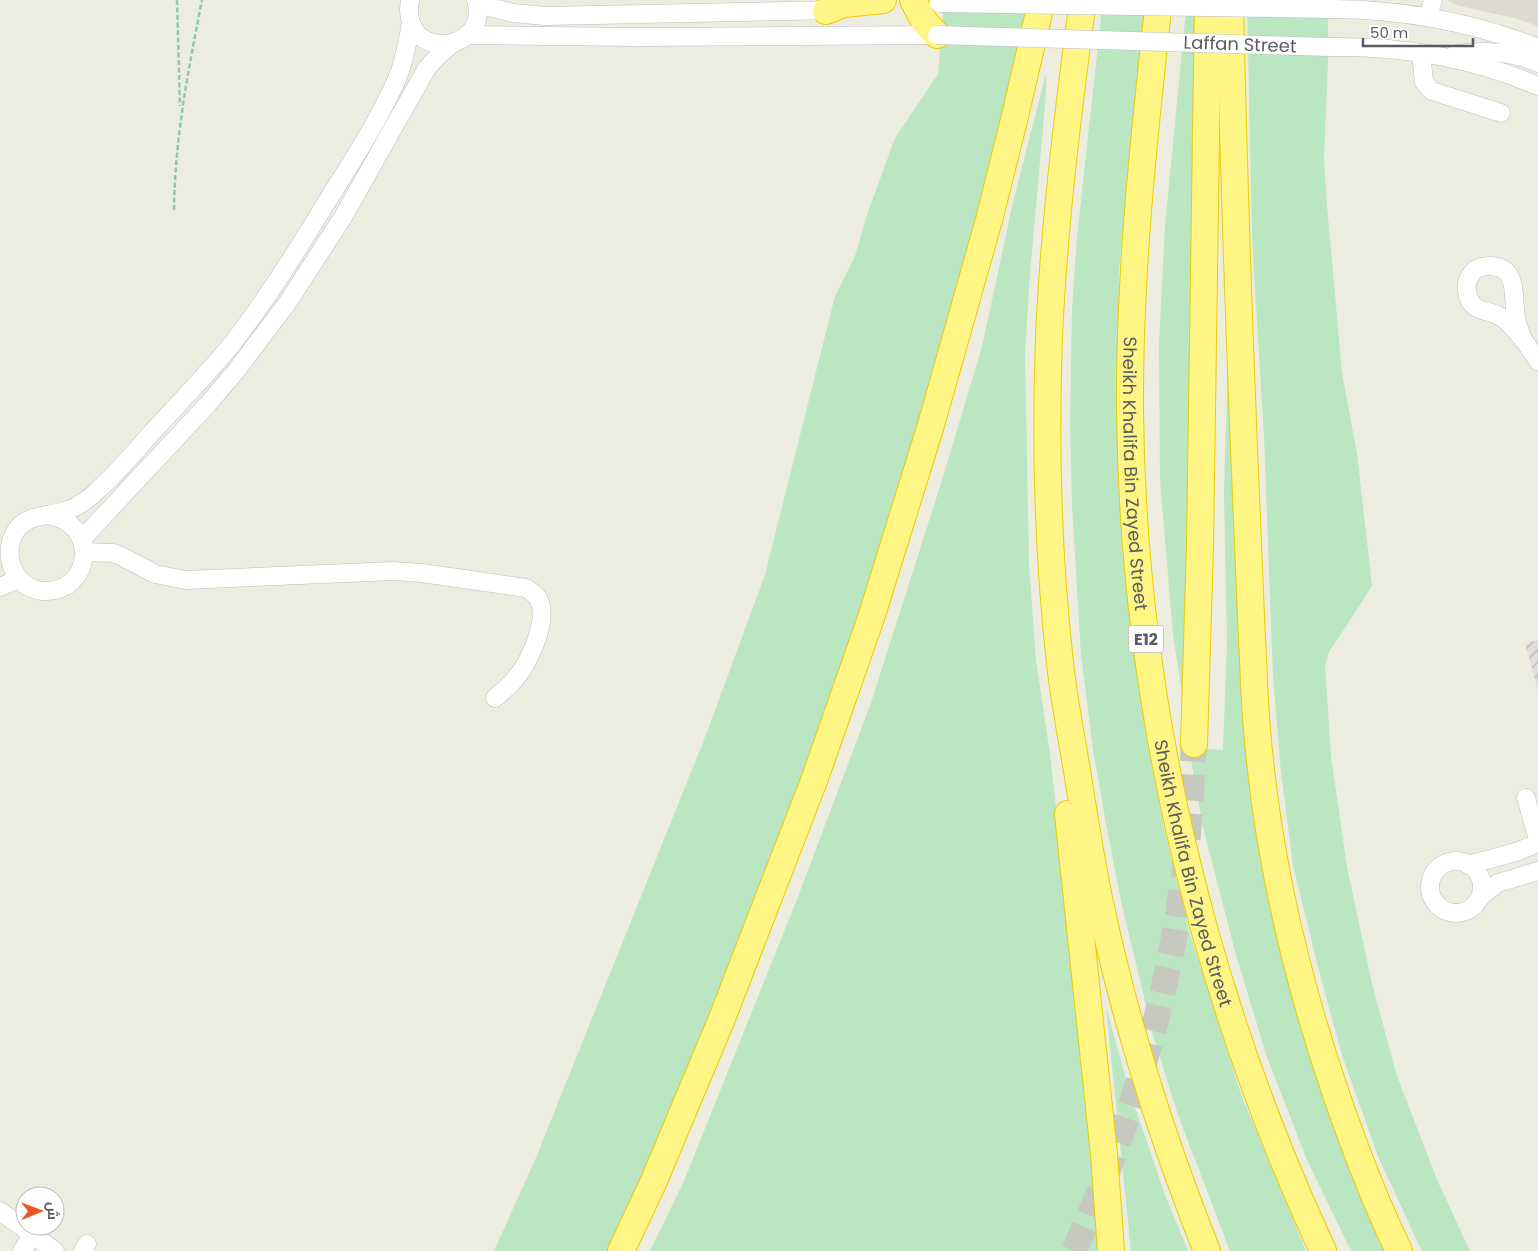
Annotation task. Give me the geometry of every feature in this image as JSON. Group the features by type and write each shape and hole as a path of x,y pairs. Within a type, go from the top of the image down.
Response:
{"highway":[{"path":"817,11 854,2 884,0"},
{"path":"621,1251 654,1183 722,1021 815,778 871,618 928,435 989,220 1042,0"},
{"path":"1083,0 1060,188 1053,265 1049,339 1049,482 1055,612 1060,666 1063,755 1104,1154 1111,1251"},
{"name":"Sheikh Khalifa Bin Zayed Street","path":"1159,0 1135,256 1130,365 1134,517 1150,668 1172,797 1183,848 1210,951 1240,1046 1274,1139 1324,1251"},
{"path":"1194,744 1200,546 1208,0"},
{"path":"1230,0 1234,170 1248,538 1257,729 1265,800 1275,864 1296,963 1323,1057 1357,1153 1400,1251"},
{"path":"922,3 924,21 937,35"},
{"path":"1060,666 1091,856 1101,907 1119,979 1148,1086 1207,1251"}],"street":[{"path":"47,515 56,516 71,524 83,545 83,562 80,572 67,585 50,591 33,589 18,579 4,550 16,530 22,524 38,516 69,510 98,490 215,364 248,322 306,235 382,108 399,71 411,24 409,16 410,0"},
{"path":"792,0 817,11"},
{"path":"83,545 208,404 263,337 343,217 427,68 439,54 460,39 476,20 476,2"},
{"name":"Laffan Street","path":"476,2 513,13 545,16 817,11 922,3 1368,10 1430,8 1538,51"},
{"name":"Laffan Street","path":"411,24 416,32 429,42 445,45 460,39 937,35 1375,48 1444,57 1502,72 1538,86"},
{"path":"1444,57 1490,52 1520,57 1538,51"},
{"path":"1422,53 1424,82 1432,91 1501,113"},
{"path":"1523,339 1538,361"},
{"path":"83,545 121,556 155,574 186,580 393,571 422,573 526,588 538,598 540,605 540,620 536,641 531,654 516,678 495,698"},
{"path":"0,587 18,579"},
{"path":"1526,798 1538,839"},
{"path":"1534,875 1498,883 1464,912 1450,913 1437,905 1430,893 1432,878 1440,866 1454,862 1468,865 1516,852 1538,843"},
{"path":"1468,865 1480,879 1482,888 1480,897"},
{"path":"0,1211 15,1221"},
{"path":"22,1251 32,1236"},
{"path":"36,1236 55,1251"}],"path":[{"path":"176,0 181,113"},
{"path":"174,210 176,157 181,113 186,77 202,0"}],"shaded area":[{"path":"1446,0 1538,0 1538,26 1514,18 1460,6"},
{"path":"1538,640 1538,689 1525,644"}],"green space":[{"path":"944,0 1040,0 904,481 794,814 612,1251 494,1251 535,1160 704,740 765,575 835,296 855,256 868,212 895,138 938,74"},
{"path":"1103,0 1146,0 1119,270 1117,388 1118,487 1136,665 1148,746 1165,833 1189,931 1241,1094 1306,1251 1230,1251 1178,1115 1153,1035 1121,901 1093,749 1081,655 1072,505 1070,422 1072,309 1077,237"},
{"path":"1187,0 1199,0 1189,737 1173,635 1160,479 1159,343 1165,226"},
{"path":"1247,0 1328,0 1328,61 1324,159 1327,206 1342,373 1357,454 1372,586 1329,652 1325,665 1331,757 1347,867 1372,984 1397,1076 1438,1182 1470,1251 1422,1251 1378,1156 1342,1055 1293,865 1281,772 1273,676 1264,436 1252,238"},
{"path":"1046,73 1046,94 1030,273 1025,355 1029,565 1036,661 1050,754 1105,1251 650,1251 684,1181 796,902 871,703 982,347 1012,207"},
{"path":"1229,323 1247,739 1390,1251 1351,1251 1307,1160 1267,1057 1236,955 1203,827 1189,748 1223,750 1227,643 1224,493"},
{"path":"1106,1007 1129,1090 1165,1195 1188,1251 1131,1251"}],"tunnel":[{"path":"1074,1251 1111,1162 1142,1070 1155,1023 1176,929 1183,881 1194,744"}]}
